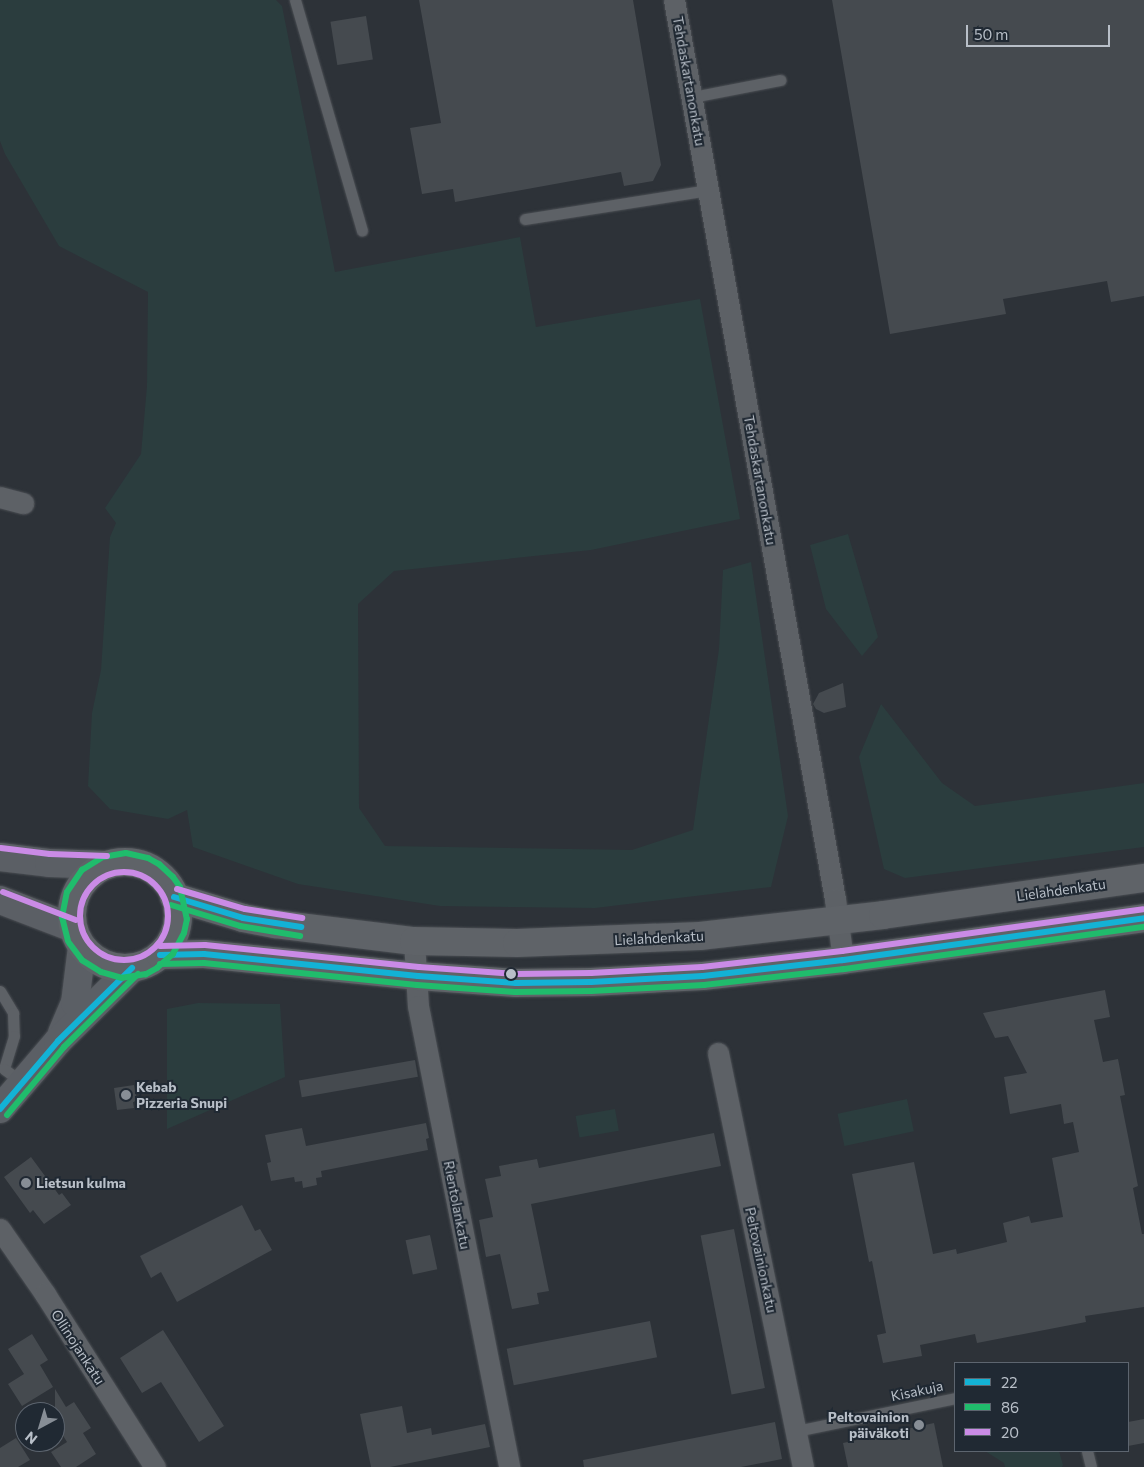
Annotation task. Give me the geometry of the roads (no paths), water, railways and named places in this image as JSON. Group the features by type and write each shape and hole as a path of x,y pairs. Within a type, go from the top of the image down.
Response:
{"main road":[{"path":"0,857 49,863 107,865 126,862 145,866 161,876 174,897 177,910 176,930 167,948 160,955 152,961 132,968 58,1041 7,1073 0,1109"},
{"path":"58,1041 75,1003 77,937 72,905 81,885 97,870 107,865"},
{"name":"Lielahdenkatu","path":"174,897 243,918 275,924 414,941 517,943 614,941 700,936 838,920 1144,878"},
{"path":"0,900 77,937 96,960 104,964 132,968"},
{"path":"160,955 204,954 418,976 516,983 591,982 703,976 843,960 1144,918"}],"street":[{"name":"Tehdaskartanonkatu","path":"674,0 838,920 843,960"},
{"path":"0,497 23,503"},
{"name":"Rientolankatu","path":"414,941 418,976 418,1006 509,1467"},
{"name":"Peltovainionkatu","path":"718,1053 803,1467"},
{"name":"Ollinojankatu","path":"0,1229 45,1294 155,1467"}],"lane":[{"path":"295,0 362,230"},
{"path":"692,97 780,80"},
{"path":"525,219 708,190"},
{"path":"0,992 14,1013 14,1036 7,1073"},
{"name":"Kisakuja","path":"796,1431 954,1398"},
{"path":"1087,1452 1091,1467"}],"place":[{"name":"Kebab Pizzeria Snupi","path":"126,1095"},
{"name":"Lietsun kulma","path":"26,1183"},
{"name":"Peltovainion päiväkoti","path":"919,1425"}]}
